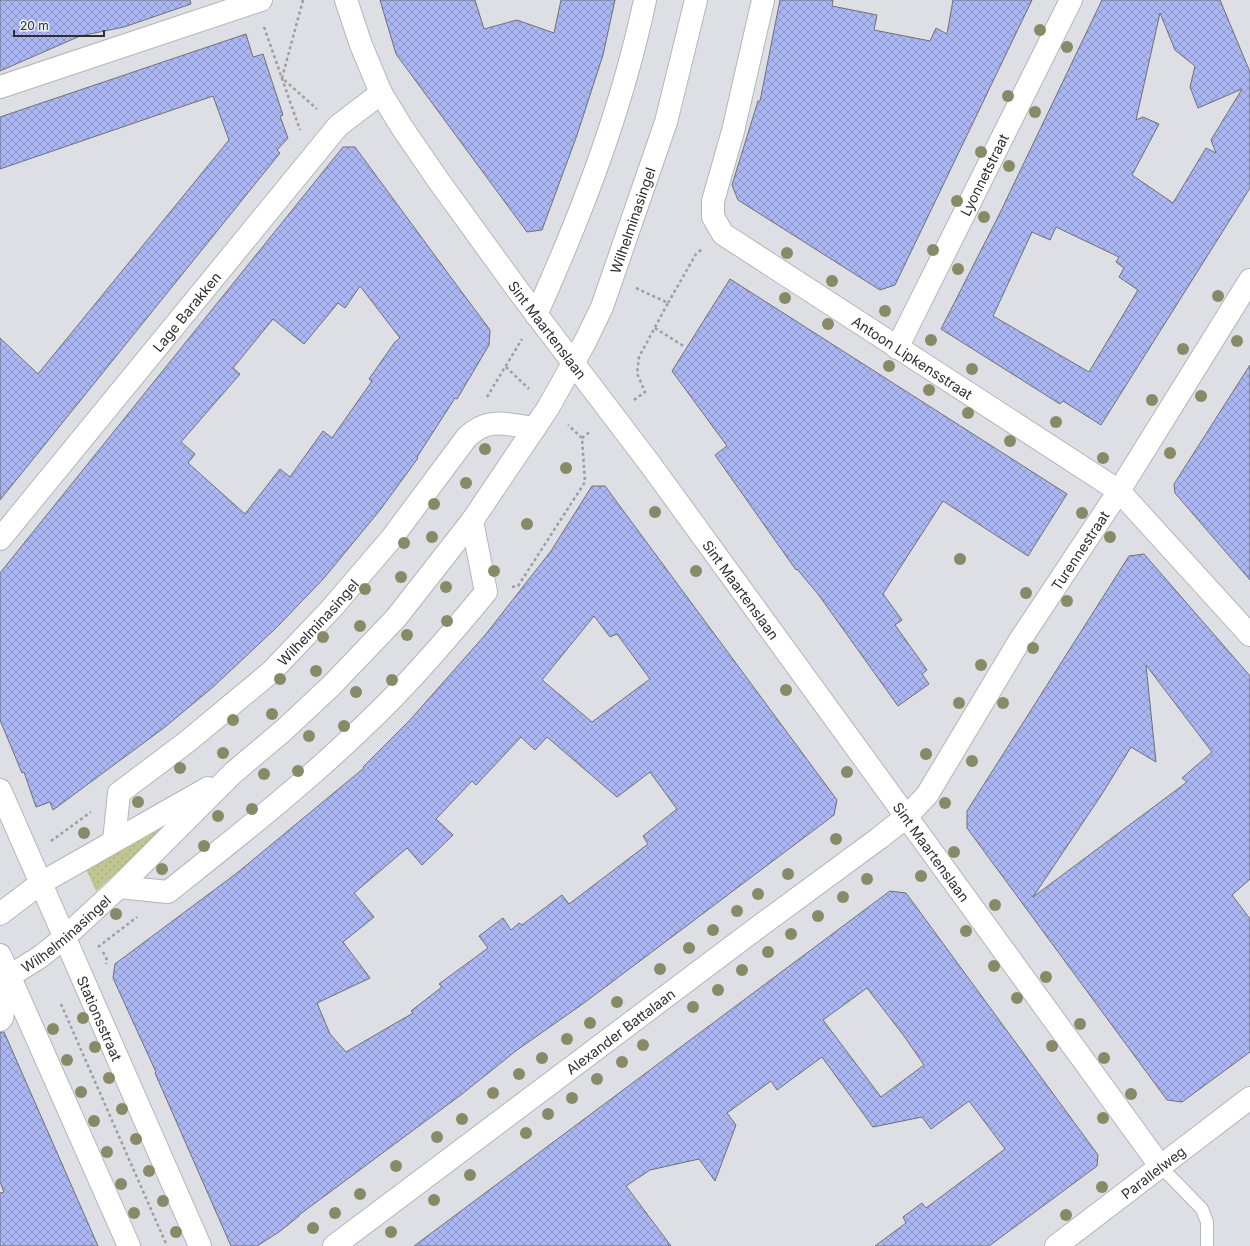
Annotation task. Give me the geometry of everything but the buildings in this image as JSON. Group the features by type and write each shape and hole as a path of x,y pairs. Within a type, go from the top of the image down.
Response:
{"street":[{"name":"Sint Maartenslaan","path":"346,0 361,46 381,93 401,126 438,180 536,315 650,464 1161,1167"},
{"path":"536,315 564,253 587,194 617,109 636,41 645,0"},
{"name":"Wilhelminasingel","path":"0,1020 2,1018 5,979 66,937 119,887 233,774 309,707 373,644 418,592 472,521 535,428 573,363 598,314 613,277 666,122 696,0"},
{"path":"718,226 713,201 733,130 763,0"},
{"name":"Lyonnetstraat","path":"897,348 1071,0"},
{"path":"0,87 258,1"},
{"name":"Lage Barakken","path":"0,539 338,126 381,93"},
{"name":"Antoon Lipkensstraat","path":"718,226 897,348 1119,491 1250,635"},
{"name":"Turennestraat","path":"906,817 927,795 1020,640 1119,491 1250,280"},
{"path":"477,427 496,423 535,428"},
{"name":"Wilhelminasingel","path":"119,793 188,742 271,672 331,609 391,540 467,436 477,427"},
{"path":"168,892 289,795 363,728 439,647 486,592 472,521"},
{"name":"Wilhelminasingel","path":"0,914 41,883 233,774"},
{"name":"Stationsstraat","path":"0,790 66,937 200,1246"},
{"path":"114,841 119,793"},
{"name":"Alexander Battalaan","path":"334,1246 906,817"},
{"name":"Wilhelminasingel","path":"119,887 168,892"},
{"path":"0,955 5,979 129,1246"},
{"name":"Parallelweg","path":"1056,1246 1250,1098"}],"lane":[{"path":"1161,1167 1202,1209 1207,1222 1207,1246"}],"path":[{"path":"282,78 303,0"},
{"path":"258,1 310,160"},
{"path":"282,78 338,126"},
{"path":"685,348 655,328 696,254 718,226"},
{"path":"613,277 668,303"},
{"path":"477,427 485,401 536,315"},
{"path":"486,592 518,586 585,482 582,438"},
{"path":"41,883 46,844 119,793"},
{"path":"100,946 168,892"},
{"path":"61,1004 167,1246"}],"green space":[{"path":"157,826 160,829 158,835 96,891 86,869"}]}
